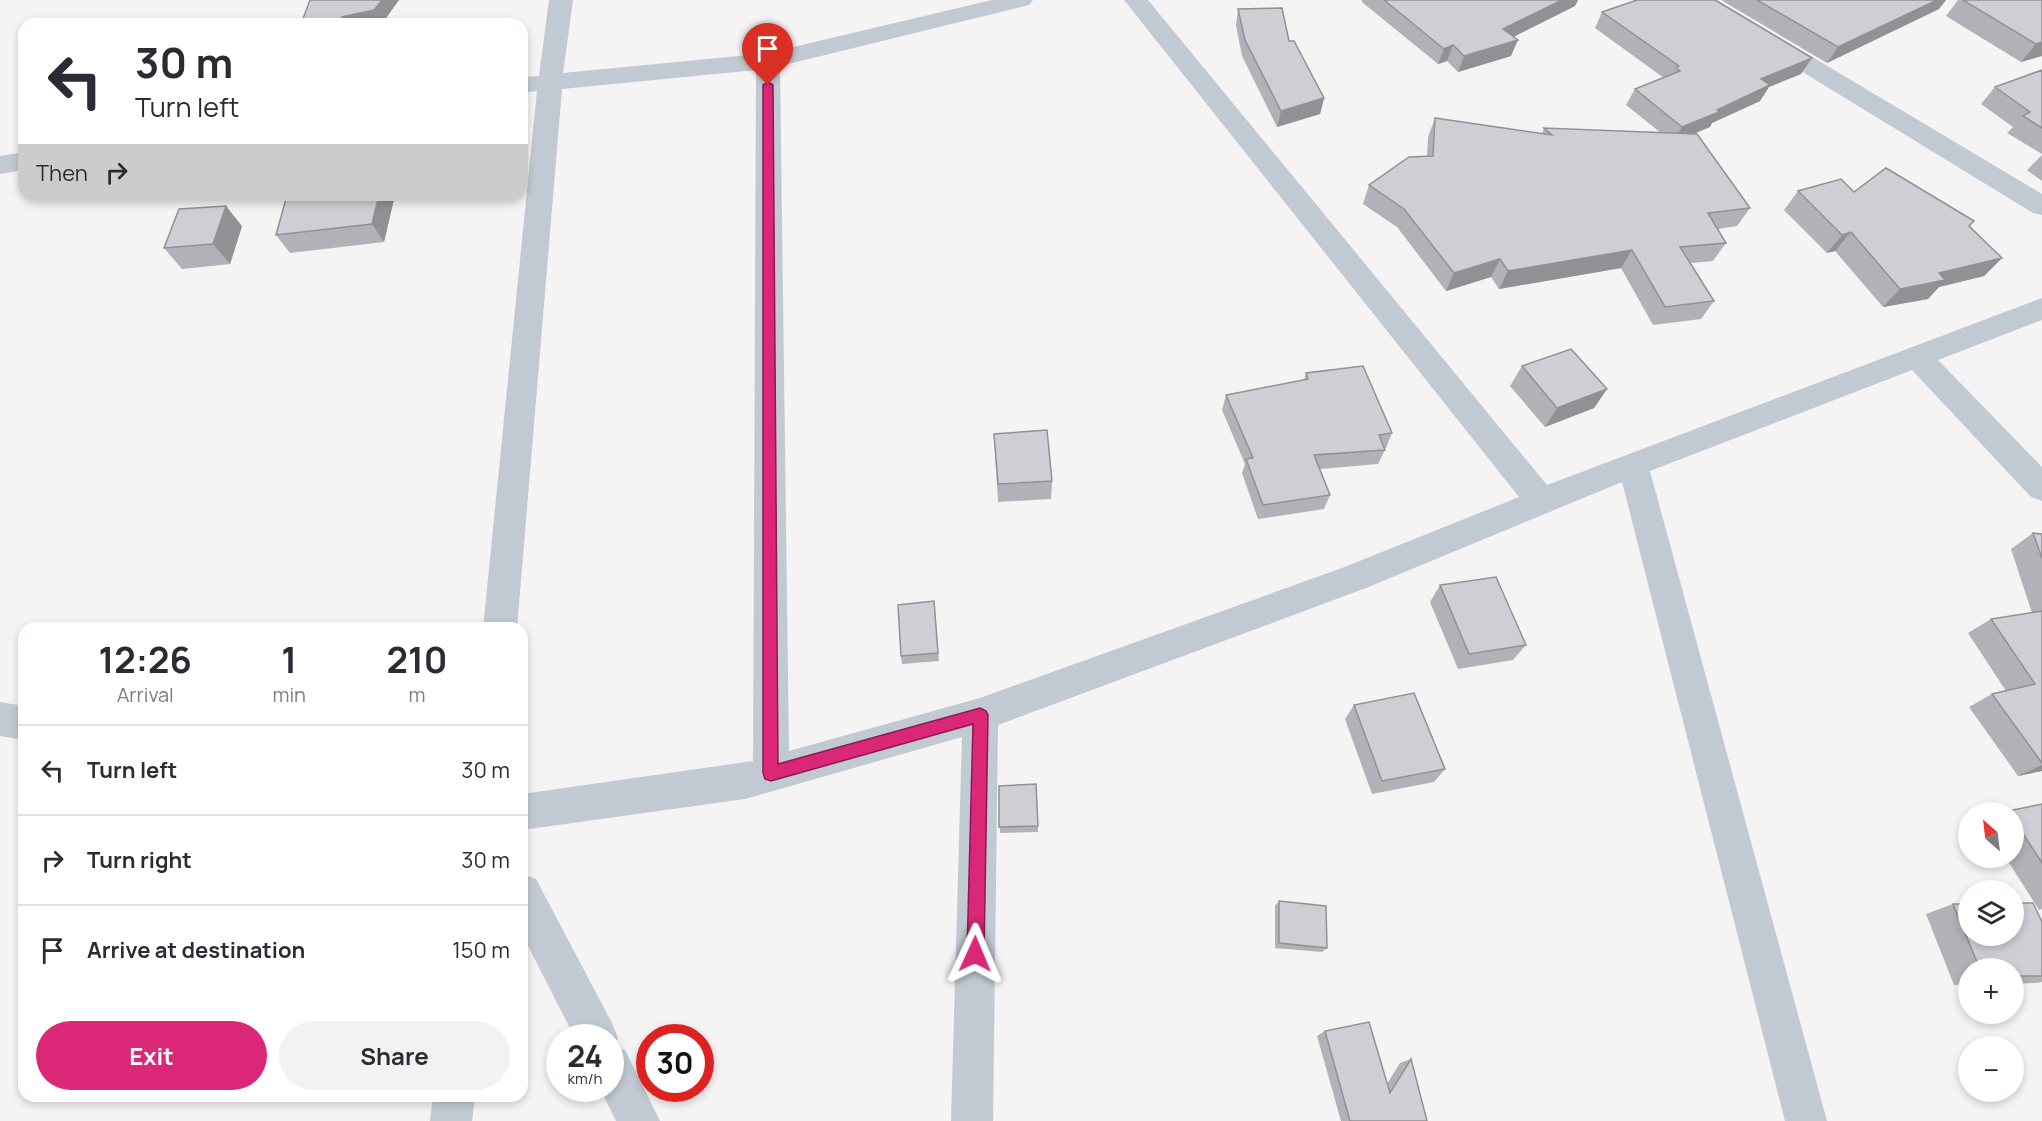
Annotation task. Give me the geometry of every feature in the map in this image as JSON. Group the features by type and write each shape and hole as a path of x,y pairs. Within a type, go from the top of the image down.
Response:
{"street":[{"path":"501,622 550,81 561,0"},
{"path":"528,84 768,61 1021,0"},
{"path":"1136,0 1542,502"},
{"path":"1701,0 2042,206"},
{"path":"768,61 771,773"},
{"path":"0,165 18,162"},
{"path":"528,811 745,781 980,715 1354,579 1633,464 2042,309"},
{"path":"1916,356 2042,488"},
{"path":"1633,464 1806,1121"},
{"path":"972,1121 980,715"},
{"path":"0,718 18,722"},
{"path":"528,905 590,1024"},
{"path":"624,1092 639,1121"},
{"path":"451,1121 453,1102"}],"building":[{"path":"310,0 382,0 374,10 342,18 303,18"},
{"path":"1384,0 1562,0 1503,29 1518,40 1464,56 1453,45 1444,49"},
{"path":"1637,0 1715,0 1812,58 1761,79 1770,85 1717,110 1719,112 1682,127 1635,89 1680,71 1676,68 1679,66 1602,12"},
{"path":"1757,0 1937,0 1838,47"},
{"path":"1963,0 2042,0 2042,42 2036,44"},
{"path":"1282,8 1289,41 1294,41 1324,98 1281,111 1245,40 1238,9"},
{"path":"2042,70 2042,128 2023,116 2030,112 1995,87"},
{"path":"1435,118 1552,135 1544,128 1697,134 1750,208 1708,213 1726,243 1680,247 1714,301 1665,307 1632,250 1508,271 1500,259 1454,273 1404,209 1369,185 1409,157 1433,156"},
{"path":"1886,168 1974,221 1969,226 2002,258 1939,273 1945,280 1900,289 1851,232 1842,235 1798,191 1841,179 1854,192"},
{"path":"285,201 378,201 372,224 276,235"},
{"path":"226,206 213,244 164,248 179,209"},
{"path":"1571,349 1607,389 1557,408 1522,366"},
{"path":"1363,366 1392,433 1379,435 1385,450 1314,455 1330,495 1263,505 1246,459 1253,458 1226,395 1308,379 1306,373"},
{"path":"1047,430 1052,481 998,484 994,434"},
{"path":"2033,533 2042,534 2042,558"},
{"path":"1496,577 1526,645 1469,654 1440,585"},
{"path":"934,601 938,653 901,656 898,605"},
{"path":"2042,611 2042,763 1992,694 2035,684 1991,619"},
{"path":"1414,693 1445,769 1382,781 1354,705"},
{"path":"1036,784 1038,826 999,827 999,786"},
{"path":"2042,804 2042,863 2024,835 2024,808"},
{"path":"1279,901 1326,906 1327,948 1279,943"},
{"path":"2024,903 2033,903 2042,922 2042,976 2024,976 2024,958 1975,958 1970,946 2024,946"},
{"path":"1953,904 1958,904 1958,916"},
{"path":"1369,1022 1390,1093 1411,1059 1427,1121 1350,1121 1325,1031"}],"route":[{"path":"768,85 771,773 980,715 975,954"}]}
